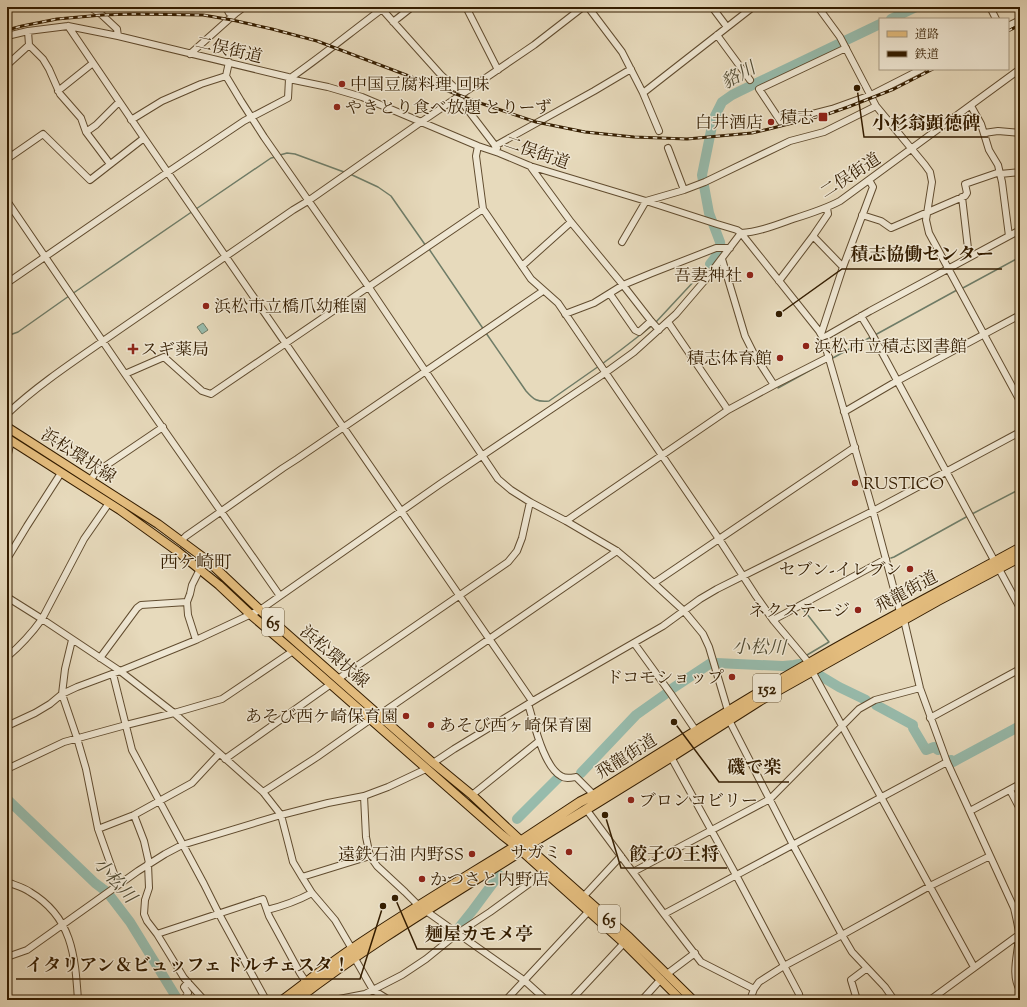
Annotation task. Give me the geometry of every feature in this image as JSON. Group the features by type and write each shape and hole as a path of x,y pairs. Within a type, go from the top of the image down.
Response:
{"highway":[{"name":"飛龍街道","path":"283,1000 306,982 422,908 521,846 586,809 671,757 729,716 810,667 997,565 1020,548"},
{"name":"飛龍街道","path":"997,565 1020,557"},
{"name":"飛龍街道","path":"521,846 580,802 594,795 696,731 729,716"},
{"name":"飛龍街道","path":"296,1000 353,953"}],"main road":[{"name":"浜松環状線","path":"7,427 158,524 208,561 260,610 378,715 472,795 543,871 588,912 693,1000"},
{"name":"浜松環状線","path":"9,439 109,503 177,551 219,584 251,615 502,835 521,846 584,896 664,976 681,1000"}],"street":[{"path":"90,7 102,15 117,29 118,36"},
{"path":"226,7 229,13 236,13"},
{"path":"190,54 244,7"},
{"path":"393,22 412,7"},
{"path":"466,7 498,70"},
{"path":"7,414 54,375 534,45 583,7"},
{"path":"588,7 622,52 643,93 659,131"},
{"path":"712,7 727,27"},
{"path":"643,93 753,7"},
{"path":"990,7 996,18"},
{"path":"7,284 168,172 251,117 288,98 289,79 317,59 381,8 441,75 454,87 465,92"},
{"path":"821,8 840,37 876,106 930,172 932,182 926,220 929,233 1020,401"},
{"path":"1009,26 1020,20"},
{"path":"68,26 225,257 489,639 530,703 539,741 548,763 561,777 576,777 594,795"},
{"name":"二俣街道","path":"7,36 28,31 68,26 229,62 288,77 289,79 328,87 362,97 478,146 530,166 646,201 737,230 741,233 766,229 826,208 840,201 1020,69"},
{"path":"28,31 29,44 50,69 60,94 81,118 86,132 110,164"},
{"path":"717,35 750,80"},
{"path":"7,64 29,44"},
{"path":"846,48 759,89 781,122 832,110 871,95 920,70"},
{"path":"229,62 226,76 251,117 368,286 498,479 511,490 530,502 617,551 684,611 703,634 710,647 729,716 793,844 852,952 885,986 894,1000"},
{"path":"58,90 93,63"},
{"path":"495,146 631,69"},
{"path":"131,120 162,100 201,84 226,76"},
{"path":"458,97 499,153"},
{"path":"86,132 96,125 119,102"},
{"path":"622,242 646,201 702,183 790,141 824,132 876,106"},
{"path":"970,106 981,124 989,150 998,165 1009,236"},
{"path":"984,133 998,131 1020,133"},
{"path":"7,159 42,134 90,180 144,138"},
{"path":"478,146 476,156 483,209 531,279 558,303 663,456 756,596 810,667 974,967"},
{"path":"668,148 684,190"},
{"path":"530,166 571,222 654,325"},
{"path":"862,215 881,221 891,228 962,197 967,193 965,184 997,173 1020,172"},
{"path":"822,336 843,267 873,186 870,180"},
{"path":"962,197 969,257"},
{"path":"7,200 125,374 280,596"},
{"path":"780,281 828,214 826,208"},
{"path":"125,374 164,357 202,392 211,394 285,342 483,209"},
{"path":"522,266 571,222"},
{"path":"822,336 1020,230"},
{"path":"610,294 635,330 639,332 654,325 668,322 706,280 722,259 728,248 741,233 822,336 855,447 902,616 920,688 930,718 947,762 1014,908 1018,922 1019,934 1016,976 1017,986 1020,990"},
{"path":"813,236 843,267"},
{"path":"565,314 594,303 623,285 716,248 728,248"},
{"path":"722,259 745,336 754,354 774,385"},
{"path":"181,541 221,511 543,291"},
{"path":"844,412 1020,315"},
{"path":"861,316 898,381 1020,608"},
{"path":"668,322 728,410"},
{"path":"7,726 35,713 50,704 62,694 77,686 113,674 196,640 260,610 482,454 604,370 634,352 654,325"},
{"path":"566,521 663,456 728,410 774,385 830,360"},
{"path":"91,480 95,473 163,427"},
{"path":"433,763 530,703 634,644 663,626 700,599 873,511 1020,432"},
{"path":"7,459 9,439"},
{"path":"654,584 855,447"},
{"path":"7,559 61,473"},
{"path":"338,679 508,562 517,551 522,538 530,502"},
{"path":"7,657 34,630 42,619 84,539 109,503"},
{"path":"378,715 617,551"},
{"path":"773,620 886,559"},
{"path":"196,640 188,615 187,602 192,585 200,569"},
{"path":"7,597 120,671 174,713 263,792 281,815 294,862 302,877 312,893 335,920 373,990 389,1000"},
{"path":"100,658 137,608 141,605 187,602"},
{"path":"72,640 65,669 62,694 86,769 98,829 118,885"},
{"path":"634,644 696,731"},
{"path":"7,769 64,742 222,699 293,651"},
{"path":"930,718 1020,669"},
{"path":"113,674 132,750 266,1000"},
{"path":"225,759 331,684"},
{"path":"633,872 770,798 859,709 875,700 920,688"},
{"path":"263,792 317,757 371,719"},
{"path":"472,795 539,741"},
{"path":"98,829 134,814 192,783 219,754"},
{"path":"671,757 736,875 799,994 800,1000"},
{"path":"664,914 947,762"},
{"path":"7,957 27,950 109,890 148,864 182,845 281,815 328,803 364,796 388,787 426,769"},
{"path":"970,811 1020,784"},
{"path":"1010,790 1020,809"},
{"path":"364,796 366,838 370,856 377,866 422,908 525,981 546,1000"},
{"path":"586,809 701,962 754,989"},
{"path":"134,814 144,841 148,864 149,888 145,900 144,914 184,978 204,1000"},
{"path":"302,877 370,856"},
{"path":"584,896 621,856"},
{"path":"750,1000 754,989 759,982 784,966 930,886 990,856"},
{"path":"334,1000 347,999 365,994 408,971 426,959 458,933 530,883 543,871"},
{"path":"7,882 29,891 44,902 63,924 74,959 78,1000"},
{"path":"267,910 289,904 312,893"},
{"path":"157,934 263,899 269,916 306,982"},
{"path":"506,1000 588,912"},
{"path":"930,1000 1019,934"},
{"path":"571,1000 624,943"},
{"path":"642,1000 664,976 695,953"},
{"path":"857,1000 851,980 867,968"},
{"path":"184,1000 188,993 184,987 188,982"}],"shaded area":[{"path":"203,323 208,330 202,334 197,327"}],"waterway":[{"name":"貉川","path":"893,18 916,7"},
{"name":"貉川","path":"710,264 721,250 720,242 709,213 702,175 712,126 722,102 740,91 879,24"},
{"path":"280,155 287,153 295,154 344,172"},
{"path":"196,209 271,158 276,157"},
{"path":"350,174 378,187 391,196 426,246"},
{"path":"72,294 193,211"},
{"path":"429,249 484,330"},
{"path":"961,289 1020,257"},
{"path":"656,322 710,264"},
{"path":"875,335 957,290"},
{"path":"7,336 18,332 69,296"},
{"path":"602,364 653,325"},
{"path":"486,333 526,391 539,401 549,401 599,366"},
{"path":"831,359 871,337"},
{"path":"778,388 827,361"},
{"path":"972,514 1020,489"},
{"path":"891,558 968,516"},
{"path":"798,603 879,560"},
{"path":"803,609 829,642 807,655 808,658"},
{"name":"小松川","path":"670,690 711,663"},
{"name":"小松川","path":"716,663 783,666 800,664"},
{"name":"小松川","path":"819,675 839,687 866,700"},
{"name":"小松川","path":"581,773 636,715 667,693"},
{"name":"小松川","path":"876,705 913,725 913,728 926,750 934,747 938,750"},
{"name":"小松川","path":"951,760 953,762 1020,726"},
{"name":"小松川","path":"517,819 558,778"},
{"name":"小松川","path":"7,799 95,883 107,892 130,922 178,1000"},
{"name":"小松川","path":"457,930 499,875"}],"railway":[{"path":"7,30 57,19 102,15 203,15 272,29 317,41 477,102 536,122 585,132 634,137 687,139 752,133 828,114 848,107 894,89 931,70"},
{"path":"1009,30 1020,25"}],"place":[{"name":"中国豆腐料理 回味","path":"342,84"},
{"name":"小杉翁顕徳碑","path":"857,88"},
{"name":"やきとり食べ放題 とりーず","path":"337,107"},
{"name":"積志","path":"823,117"},
{"name":"白井酒店","path":"771,122"},
{"name":"吾妻神社","path":"750,275"},
{"name":"浜松市立橋爪幼稚園","path":"206,306"},
{"name":"積志協働センター","path":"779,314"},
{"name":"浜松市立積志図書館","path":"806,346"},
{"name":"スギ薬局","path":"133,349"},
{"name":"積志体育館","path":"780,358"},
{"name":"RUSTICO","path":"855,483"},
{"name":"セブン-イレブン","path":"910,569"},
{"name":"ネクステージ","path":"858,610"},
{"name":"ドコモショップ","path":"732,677"},
{"name":"あそび西ケ崎保育園","path":"406,716"},
{"name":"磯で楽","path":"674,722"},
{"name":"あそび西ヶ崎保育園","path":"431,725"},
{"name":"ブロンコビリー","path":"631,800"},
{"name":"餃子の王将","path":"605,815"},
{"name":"サガミ","path":"569,852"},
{"name":"遠鉄石油 内野SS","path":"472,854"},
{"name":"かつさと内野店","path":"422,879"},
{"name":"麺屋カモメ亭","path":"395,898"},
{"name":"イタリアン＆ビュッフェ ドルチェスタ！","path":"383,906"}],"district":[{"name":"西ケ崎町","path":"196,562"}]}
